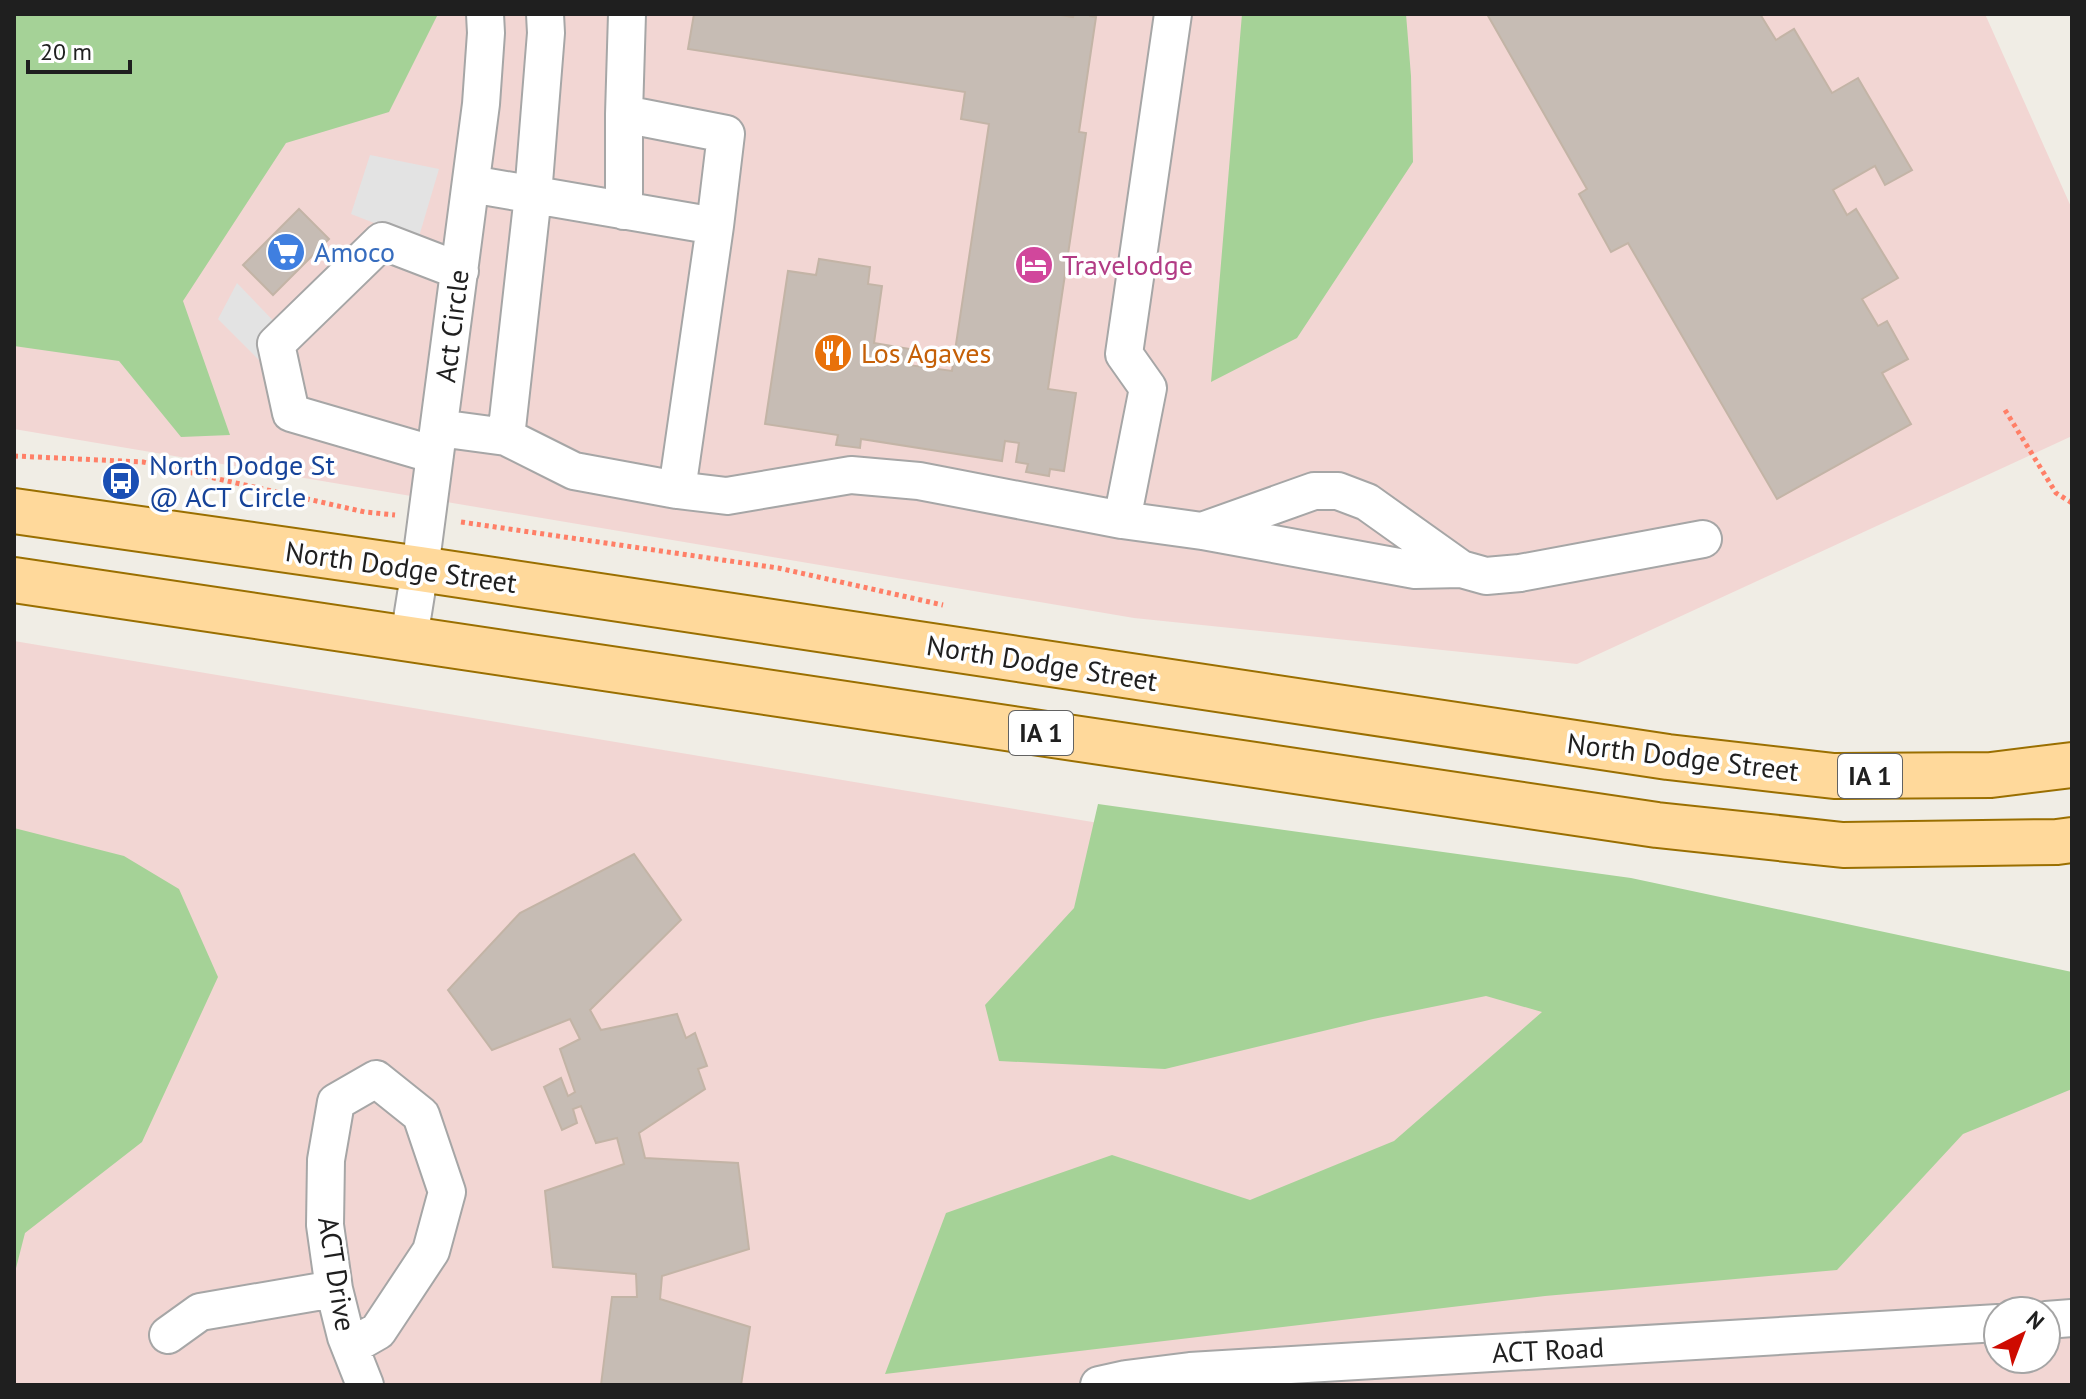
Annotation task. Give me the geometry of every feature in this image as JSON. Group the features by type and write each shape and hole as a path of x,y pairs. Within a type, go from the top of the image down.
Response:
{"main road":[{"name":"North Dodge Street","path":"14,511 1668,757 1834,776 1991,775 2072,765"},
{"name":"IA 1","path":"14,580 1657,825 1843,845 2072,840"}],"street":[{"name":"Act Circle","path":"409,638 481,104 485,14"},
{"path":"506,437 533,195 545,14"},
{"path":"624,211 627,14"},
{"path":"1122,520 1148,388 1124,354 1173,14"},
{"path":"624,114 726,134 677,490"},
{"path":"471,184 715,226"},
{"path":"460,271 382,241 276,344 291,413 437,442 506,437 574,471 677,490 727,496 851,475 919,481 1122,520 1202,531 1415,570 1461,569 1486,576 1520,573 1703,539"},
{"path":"1202,531 1314,491 1338,491 1367,502 1461,569"},
{"name":"ACT Drive","path":"350,1347 378,1331 431,1251 447,1192 421,1115 376,1079 336,1102 326,1160 325,1225 334,1289 350,1347 365,1385"},
{"path":"168,1335 200,1312 334,1289"},
{"name":"ACT Road","path":"1099,1385 1190,1371 1982,1324"}],"path":[{"path":"2005,410 2056,493 2072,503"},
{"path":"14,456 143,462 365,512 427,517 778,568 951,607"}],"shaded area":[{"path":"14,14 1985,14 2072,209 2072,436 1577,664 1134,618 14,429"},
{"path":"370,155 439,169 418,240 351,214"},
{"path":"237,283 286,334 259,360 218,319"},
{"path":"14,641 1480,887 2072,996 2072,1385 14,1385"}],"green space":[{"path":"14,14 438,14 389,112 286,143 183,301 230,435 181,437 119,361 14,346"},
{"path":"1242,14 1406,14 1413,162 1297,338 1211,382"},
{"path":"1098,804 1631,878 2072,972 2072,1089 1963,1134 1837,1270 1545,1296 885,1374 946,1213 1112,1155 1250,1200 1394,1141 1542,1012 1486,996 1373,1019 1165,1069 999,1061 985,1005 1074,908"},
{"path":"14,828 124,856 179,889 218,977 142,1142 25,1233 14,1276"}],"building":[{"path":"694,14 1055,14 1073,17 1074,14 1090,14 1096,17 1079,132 1086,133 1048,389 1076,393 1064,471 1050,469 1049,476 1026,472 1028,464 1016,462 1019,443 1005,441 1002,461 861,439 860,448 836,445 838,435 765,424 788,271 816,275 819,259 870,267 868,284 882,286 874,343 910,349 908,365 952,371 989,124 961,119 965,92 688,49"},
{"path":"1487,14 1760,14 1776,40 1794,29 1832,93 1858,78 1912,170 1885,185 1875,166 1833,190 1847,215 1856,209 1898,278 1862,299 1878,326 1887,321 1908,359 1882,373 1911,424 1777,499 1628,243 1611,252 1579,194 1587,189"},
{"name":"Amoco","path":"299,209 329,239 273,295 243,265"},
{"path":"634,854 681,920 590,1010 601,1030 677,1014 686,1038 695,1033 707,1066 698,1069 705,1089 639,1133 645,1158 738,1163 749,1249 662,1276 660,1299 750,1327 741,1385 601,1385 612,1297 637,1297 636,1274 553,1267 545,1191 624,1164 617,1138 596,1143 581,1106 573,1109 577,1123 562,1130 544,1087 561,1078 568,1096 575,1092 560,1049 580,1039 570,1019 492,1050 448,990 520,913"}],"place":[{"name":"Amoco","path":"286,252"},
{"name":"Travelodge","path":"1034,265"},
{"name":"Los Agaves","path":"833,353"},
{"name":"North Dodge St @ ACT Circle","path":"121,481"}]}
